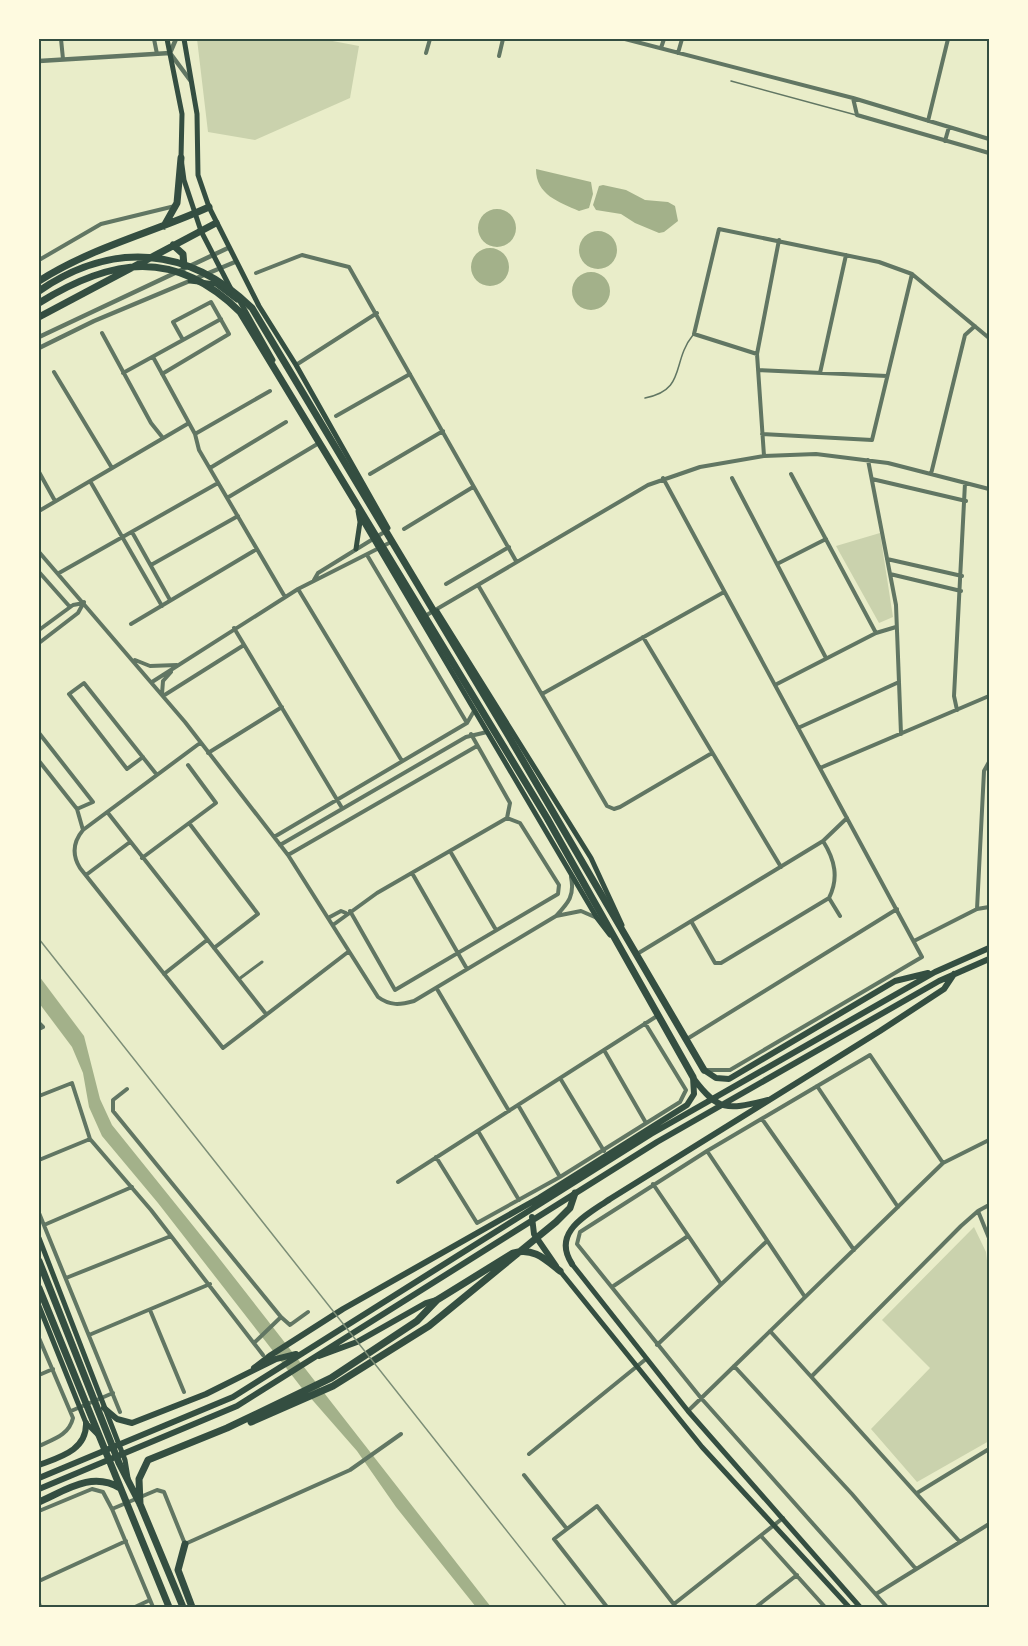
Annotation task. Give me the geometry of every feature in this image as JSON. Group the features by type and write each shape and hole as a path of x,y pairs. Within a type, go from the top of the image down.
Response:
{"highway":[{"path":"162,228 176,206 180,192 181,158"},
{"path":"39,281 87,253 162,228 209,207"},
{"path":"39,317 216,223"},
{"path":"173,245 183,254 183,269"},
{"path":"87,253 101,253 106,256 111,264 106,281"},
{"path":"39,291 56,279 93,264 121,257 159,256 216,279 252,308 704,1070 716,1078 729,1079 895,981 934,972"},
{"path":"39,303 79,279 110,269 156,267 186,274 209,285 240,312 484,711 605,917 615,941 693,1077 708,1098 719,1104 740,1106 774,1098"},
{"path":"39,1478 192,1416 254,1385 651,1134 934,972 989,948"},
{"path":"39,1489 237,1406 657,1143 954,974 989,959"},
{"path":"572,1264 567,1256 565,1242 576,1223 610,1198 774,1098 944,989 954,974"},
{"path":"254,1368 267,1355 343,1309 539,1198 687,1105 694,1094 693,1077"},
{"path":"140,1504 139,1479 148,1460 227,1428 243,1425 362,1370 429,1326 556,1222 570,1208 575,1193"},
{"path":"539,1198 531,1225 534,1234 560,1271"},
{"path":"308,1361 357,1342 437,1300 520,1251 541,1256 560,1271"},
{"path":"39,1261 119,1463 140,1504 183,1607"},
{"path":"39,1288 57,1341 169,1607"},
{"path":"297,1399 417,1321 437,1300"},
{"path":"104,1408 117,1419 132,1424 206,1394 254,1368 276,1359 302,1353"},
{"path":"39,1465 74,1450 82,1441 86,1423"},
{"path":"39,1502 81,1483 99,1479 120,1488"},
{"path":"185,1544 178,1570 192,1607"}],"main road":[{"path":"167,39 182,114 181,158 184,180 201,231 220,270 320,443 372,540 597,918 615,941"},
{"path":"184,39 197,114 198,176 228,248 388,530 591,858 617,909 624,933"},
{"path":"190,281 216,284 241,303"},
{"path":"356,549 360,522 358,511"},
{"path":"478,718 480,711 486,707 498,705"},
{"path":"39,1238 125,1460 128,1478"},
{"path":"572,1264 688,1411 860,1607"},
{"path":"560,1271 635,1367 702,1447 849,1607"},
{"path":"39,1306 57,1341 86,1423 99,1437"}],"street":[{"path":"61,39 63,59"},
{"path":"154,39 157,54"},
{"path":"170,52 176,39"},
{"path":"426,53 430,39"},
{"path":"499,56 503,39"},
{"path":"625,39 853,98 989,139"},
{"path":"661,48 664,39"},
{"path":"678,53 681,39"},
{"path":"928,121 948,39"},
{"path":"39,61 170,52"},
{"path":"170,52 192,82"},
{"path":"853,98 857,116 989,153"},
{"path":"945,141 949,127"},
{"path":"39,260 101,224 176,206"},
{"path":"757,354 694,334 719,229 879,262 912,274 989,338"},
{"path":"764,456 757,354 779,240"},
{"path":"39,337 228,248"},
{"path":"256,273 302,255 349,267 516,561"},
{"path":"820,373 846,255"},
{"path":"39,348 94,321 235,262"},
{"path":"762,434 872,440 912,274"},
{"path":"162,374 229,334 212,302 173,322 183,340"},
{"path":"296,365 377,313"},
{"path":"123,373 221,319"},
{"path":"931,474 965,335 975,326"},
{"path":"102,333 123,373 163,438"},
{"path":"153,357 195,434 199,450 285,597"},
{"path":"758,370 887,376"},
{"path":"54,372 112,468"},
{"path":"336,416 410,374"},
{"path":"195,434 270,391"},
{"path":"210,468 286,422"},
{"path":"39,511 189,423"},
{"path":"370,474 443,431"},
{"path":"227,498 320,443"},
{"path":"419,619 663,478 700,467 764,456 816,454 868,460 989,489"},
{"path":"868,460 890,574 897,627 901,734"},
{"path":"39,472 56,501"},
{"path":"791,474 876,633"},
{"path":"663,478 922,957 730,1070 704,1070"},
{"path":"732,478 826,658"},
{"path":"872,479 966,501"},
{"path":"90,481 162,606"},
{"path":"59,573 218,483"},
{"path":"957,710 954,696 966,501 965,483"},
{"path":"404,529 473,487"},
{"path":"151,565 238,516"},
{"path":"313,581 318,573 388,530"},
{"path":"132,532 170,600"},
{"path":"777,564 826,539"},
{"path":"152,682 298,589 394,540"},
{"path":"446,584 509,547"},
{"path":"131,624 257,549"},
{"path":"39,552 152,682 288,855 348,952 378,997 384,1001 403,1004 436,989 556,916 569,902 574,891 571,874"},
{"path":"367,555 467,723"},
{"path":"887,559 962,576"},
{"path":"39,572 70,607"},
{"path":"890,574 961,591"},
{"path":"478,585 607,806 614,809 712,753"},
{"path":"298,589 402,761"},
{"path":"542,694 724,592"},
{"path":"39,630 70,607 84,603"},
{"path":"39,643 78,613 84,603"},
{"path":"774,685 876,633 897,627"},
{"path":"234,628 342,808"},
{"path":"643,638 781,867"},
{"path":"162,695 244,645"},
{"path":"131,658 150,666 177,665"},
{"path":"162,695 163,681 177,665"},
{"path":"798,728 899,682"},
{"path":"143,758 127,769 69,694 84,683 157,775"},
{"path":"820,768 989,696"},
{"path":"208,753 282,707"},
{"path":"274,837 467,723 474,711"},
{"path":"280,845 471,734 487,732"},
{"path":"39,733 93,802 77,809"},
{"path":"333,925 345,919 348,912 507,818 510,803 471,734"},
{"path":"200,743 83,830 76,840 77,863 223,1048 348,952"},
{"path":"288,855 477,746"},
{"path":"39,761 77,809 83,830"},
{"path":"977,909 984,771 989,762"},
{"path":"142,858 216,803 188,765"},
{"path":"108,813 266,1014"},
{"path":"636,954 823,841 847,817"},
{"path":"348,912 395,990 558,894 560,890 520,823 507,818"},
{"path":"189,823 258,914 214,948"},
{"path":"691,921 716,963 721,963 829,898 834,888 835,874 833,858 823,841"},
{"path":"86,875 130,842"},
{"path":"450,851 496,930"},
{"path":"412,873 467,969"},
{"path":"829,898 840,916"},
{"path":"914,941 977,909 989,907"},
{"path":"687,1039 897,909"},
{"path":"328,918 341,911 348,912"},
{"path":"556,916 581,911 597,918"},
{"path":"164,974 207,940"},
{"path":"240,979 262,962"},
{"path":"436,989 509,1111"},
{"path":"398,1182 657,1016"},
{"path":"39,1023 41,1028"},
{"path":"436,1157 477,1223 560,1177 646,1124 680,1102 686,1090 645,1023"},
{"path":"604,1050 646,1124"},
{"path":"887,1607 701,1398 578,1244 580,1232 653,1184 864,1057 872,1056 944,1163"},
{"path":"560,1078 604,1150"},
{"path":"39,1096 72,1083 90,1139 132,1187 267,1355"},
{"path":"817,1086 898,1207"},
{"path":"127,1089 113,1100 113,1111 281,1317 290,1325 308,1312"},
{"path":"518,1105 560,1177"},
{"path":"762,1119 854,1250"},
{"path":"478,1131 519,1200"},
{"path":"39,1160 90,1139"},
{"path":"688,1411 944,1163 989,1140"},
{"path":"707,1151 805,1297"},
{"path":"653,1184 721,1284"},
{"path":"44,1225 132,1187"},
{"path":"812,1376 978,1211 989,1205"},
{"path":"978,1211 989,1238"},
{"path":"39,1213 120,1412"},
{"path":"66,1278 171,1236"},
{"path":"612,1287 688,1236"},
{"path":"657,1345 767,1241"},
{"path":"89,1335 210,1284"},
{"path":"150,1310 184,1392"},
{"path":"255,1342 281,1317"},
{"path":"770,1331 960,1542"},
{"path":"39,1338 73,1418 68,1430 39,1446"},
{"path":"529,1454 646,1359"},
{"path":"734,1366 852,1494 916,1569"},
{"path":"39,1375 53,1369"},
{"path":"71,1411 113,1393"},
{"path":"112,1509 157,1490 164,1492 185,1544 357,1467 401,1434"},
{"path":"917,1493 989,1449"},
{"path":"524,1475 567,1529"},
{"path":"39,1511 92,1489 102,1492 112,1509 153,1607"},
{"path":"607,1607 554,1539 597,1506 675,1606 784,1518"},
{"path":"876,1594 989,1524"},
{"path":"761,1536 825,1607"},
{"path":"39,1581 126,1541"},
{"path":"756,1607 796,1575"},
{"path":"135,1607 150,1600"}],"lane":[{"path":"731,81 857,116"},
{"path":"645,398 663,395 675,381 684,346 694,334"}],"shaded area":[{"path":"197,39 322,39 359,46 350,98 255,140 208,132"},
{"path":"536,169 591,182 593,194 589,208 579,211 550,196 540,185"},
{"path":"599,186 626,190 645,200 668,202 675,206 678,221 664,232 659,233 621,214 596,210 593,205"},
{"path":"497,209 504,210 510,215 515,221 515,235 510,241 504,246 497,247 490,246 484,241 479,235 478,228 479,221 484,215 490,210"},
{"path":"598,231 605,232 611,237 616,243 616,257 611,263 605,268 598,269 591,268 585,263 580,257 579,250 580,243 585,237 591,232"},
{"path":"490,248 497,249 503,254 508,260 508,274 503,280 497,285 490,286 483,285 477,280 472,274 471,267 472,260 477,254 483,249"},
{"path":"591,272 598,273 604,278 609,284 609,298 604,304 598,309 591,310 584,309 578,304 573,298 572,291 573,284 578,278 584,273"},
{"path":"880,533 893,617 879,623 836,546"},
{"path":"39,976 84,1036 100,1099 112,1125 215,1253 491,1607 476,1607 396,1507 357,1451 301,1387 158,1203 102,1136 89,1107 83,1073 72,1047 39,1003"},
{"path":"974,1227 986,1252 989,1278 989,1441 917,1482 871,1429 930,1368 882,1320"}],"tram line":[{"path":"39,939 567,1607"}]}
